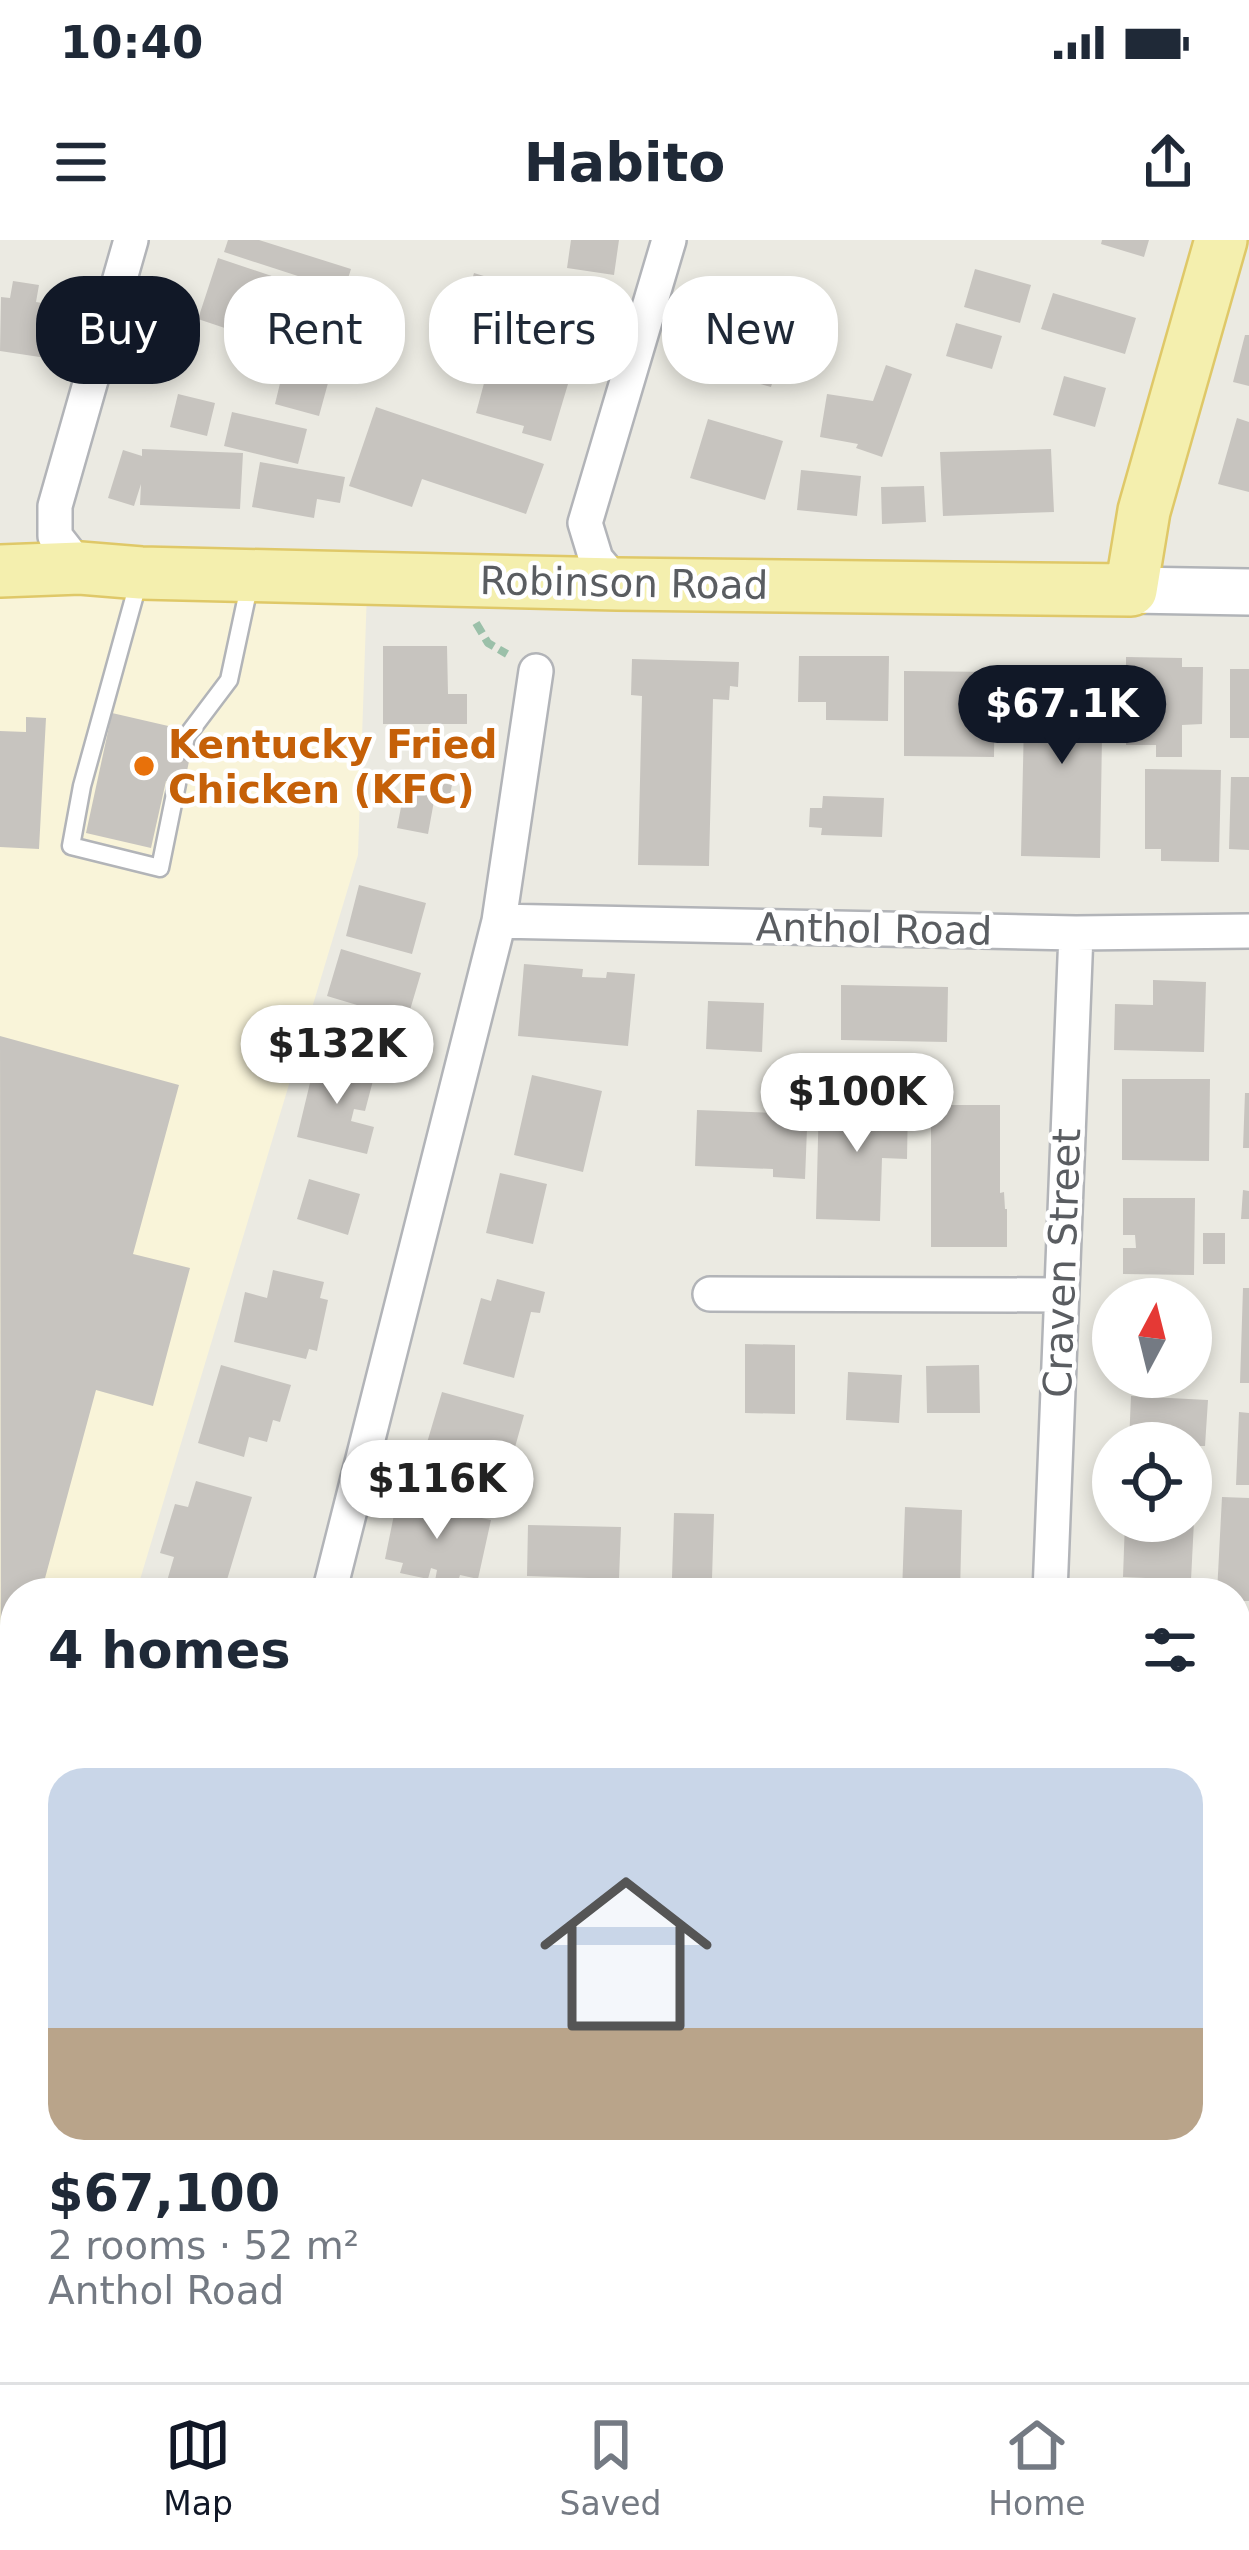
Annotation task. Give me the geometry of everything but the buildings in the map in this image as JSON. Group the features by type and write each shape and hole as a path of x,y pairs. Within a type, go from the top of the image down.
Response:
{"main road":[{"path":"1132,590 1144,511 1221,240"},
{"name":"Robinson Road","path":"0,571 80,568 617,584 1249,592"}],"street":[{"path":"80,568 55,536 55,506 131,240"},
{"path":"617,584 596,559 585,523 669,240"},
{"path":"333,1578 500,921 536,671"},
{"name":"Anthol Road","path":"500,921 1076,933 1249,931"},
{"name":"Craven Street","path":"1051,1578 1076,933"},
{"path":"710,1294 1060,1295"}],"lane":[{"path":"141,573 82,786 71,846 160,868 177,784"},
{"path":"183,750 186,737 230,680 252,576"}],"path":[{"path":"452,580 488,643 536,671"}],"shaded area":[{"path":"0,559 368,561 358,855 141,1578 0,1578"}],"place":[{"name":"Kentucky Fried Chicken (KFC)","path":"144,766"}]}
